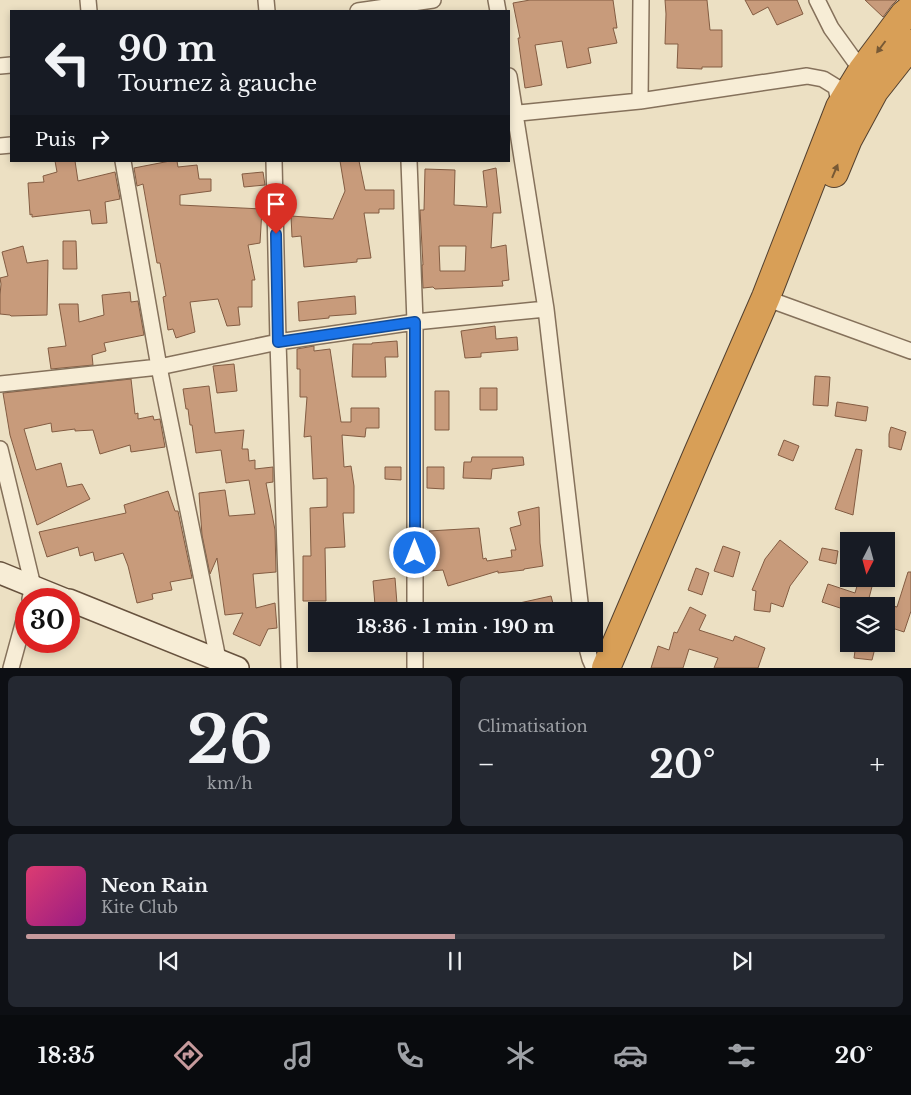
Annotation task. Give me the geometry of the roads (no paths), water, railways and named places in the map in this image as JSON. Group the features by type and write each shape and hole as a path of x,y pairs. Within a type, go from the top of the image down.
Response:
{"highway":[{"path":"606,668 766,297 840,107 862,72 911,9"},
{"path":"626,668 710,458 779,303 848,140 874,91 911,44"}],"street":[{"path":"367,10 433,0"},
{"path":"640,101 641,0"},
{"path":"817,0 831,28 862,72"},
{"path":"512,114 640,101 807,76 823,79 836,87 840,107"},
{"path":"510,89 512,114 546,309 580,602"},
{"path":"122,162 160,367 218,660"},
{"path":"274,162 289,668"},
{"path":"409,162 415,322 415,602"},
{"path":"779,303 911,351"},
{"path":"0,384 160,367 278,342 415,322 546,309"},
{"path":"0,449 31,588"},
{"path":"0,573 24,588"},
{"path":"80,604 238,668"},
{"path":"415,652 415,668"},
{"path":"588,652 594,668"},
{"path":"11,668 15,653"}]}
